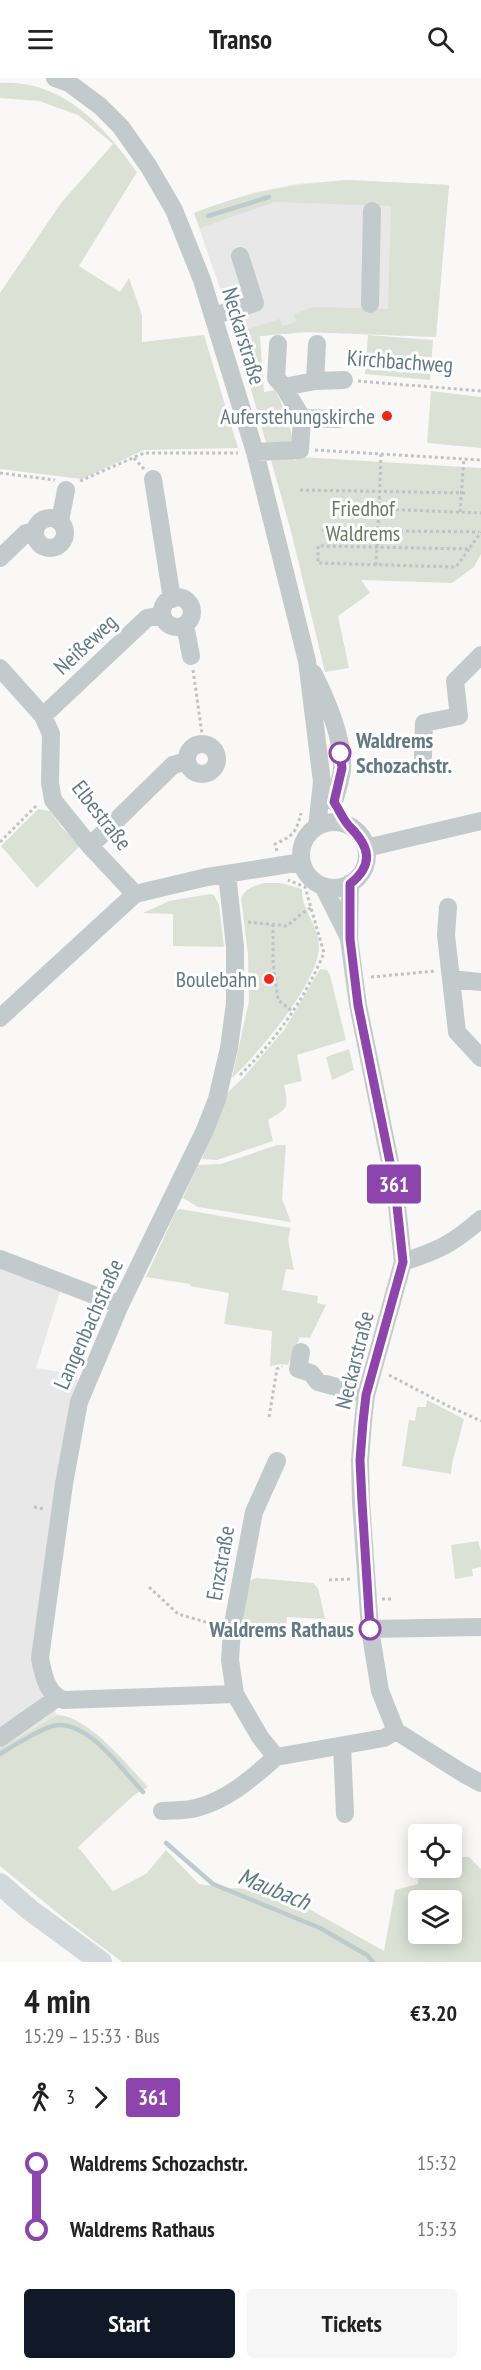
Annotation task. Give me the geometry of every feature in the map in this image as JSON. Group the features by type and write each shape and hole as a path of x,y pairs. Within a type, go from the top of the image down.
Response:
{"main road":[{"path":"0,1884 30,1910 101,1962"}],"street":[{"name":"Neckarstraße","path":"66,80 100,105 121,127 149,166 174,210 186,237 213,316 255,452 307,661 322,782 316,827"},
{"path":"370,304 372,211"},
{"path":"213,316 255,303 240,256"},
{"path":"255,452 300,450 302,418 284,387 276,378 278,344"},
{"name":"Kirchbachweg","path":"315,381 317,344"},
{"name":"Kirchbachweg","path":"284,387 315,381 344,380"},
{"path":"302,418 339,419"},
{"path":"153,479 172,599"},
{"path":"0,558 26,533 35,531 46,519 60,521 66,484"},
{"path":"182,598 190,605 191,618 181,627 171,626 162,615 163,606 172,599 182,598"},
{"name":"Neißeweg","path":"43,716 147,618 162,615"},
{"path":"185,625 191,656"},
{"path":"423,756 424,723 459,716 455,681 481,655"},
{"path":"307,661 321,689 338,738 342,768 334,802"},
{"name":"Elbestraße","path":"0,668 43,716 51,734 50,783 53,800 90,846 135,894"},
{"path":"202,739 215,752 217,759 213,768 200,774 191,770 187,761 190,749 202,739"},
{"path":"90,846 173,765 187,761"},
{"name":"Neckarstraße","path":"322,782 349,826"},
{"path":"366,848 481,821"},
{"path":"337,822 349,826 357,832 366,848 364,866 357,878 350,884 338,888 323,886 311,879 302,862 304,841 316,827 337,822"},
{"path":"2,1013 135,894 163,886 302,862"},
{"name":"Langenbachstraße","path":"57,1698 46,1683 40,1658 64,1484 78,1402 120,1305 205,1130 217,1099 229,1048 236,1003 234,925 227,874"},
{"name":"Neckarstraße","path":"350,884 350,939 365,1045 395,1187 403,1262 366,1395 360,1460 370,1629 380,1691 396,1731"},
{"name":"Neckarstraße","path":"323,886 350,939"},
{"path":"448,907 446,935 457,1032 481,1058"},
{"path":"451,974 481,982"},
{"path":"403,1262 435,1252 455,1242 481,1219"},
{"path":"0,1259 120,1305"},
{"path":"300,1361 318,1382 366,1395"},
{"name":"Enzstraße","path":"276,1757 260,1737 235,1694 230,1660 232,1629 254,1512 277,1461"},
{"path":"370,1629 481,1627"},
{"path":"0,1738 57,1698 70,1701 235,1694"},
{"path":"162,1811 194,1809 216,1801 238,1789 276,1757 384,1738 396,1731 481,1783"},
{"path":"342,1746 345,1814"}],"path":[{"name":"Kirchbachweg","path":"344,380 481,391"},
{"path":"300,450 481,459"},
{"path":"0,473 66,484 81,482 144,453 255,452"},
{"path":"376,565 381,454"},
{"path":"460,512 464,493 464,458"},
{"path":"300,490 464,493"},
{"path":"379,509 481,513"},
{"path":"322,530 481,532"},
{"path":"469,549 318,546 318,563 456,567 469,549 481,532"},
{"path":"191,656 202,739"},
{"path":"0,842 42,801 53,800"},
{"path":"217,1099 266,1050 293,1012 324,953 312,907 287,926 243,922 234,925"},
{"path":"273,924 273,962 278,1000 293,1012"},
{"path":"372,977 451,974"},
{"path":"269,1417 277,1369 280,1366 300,1361"},
{"path":"385,1373 481,1421"},
{"path":"329,1580 367,1578"},
{"path":"149,1587 177,1614 232,1629"}],"shaded area":[{"path":"347,180 449,185 436,337 307,332 237,338 194,213 252,193 296,184"},
{"path":"0,1250 65,1276 36,1368 78,1375 61,1484 45,1689 57,1715 0,1748"}],"green space":[{"path":"0,83 22,84 62,97 79,109 110,138 137,172 79,266 120,292 129,278 142,315 142,342 204,335 238,448 144,450 82,479 0,469 0,293 61,203 113,144 78,115 39,101 0,98"},
{"name":"Friedhof Waldrems","path":"347,180 449,185 436,337 307,332 260,336 264,392 275,390 283,408 293,442 294,461 300,457 481,468 481,554 474,567 452,583 361,580 370,593 338,616 349,668 325,672 291,531 235,333 280,319 283,326 296,322 294,314 313,307 388,309 391,206 275,202 200,228 194,213 269,190"},
{"path":"368,335 433,340 430,380 365,374"},
{"path":"431,391 481,397 481,448 427,443"},
{"path":"38,809 50,811 63,829 81,845 37,888 1,846"},
{"path":"265,883 281,883 302,889 304,904 318,938 317,961 299,997 286,1016 232,1078 249,1001 248,954 241,898 251,888"},
{"path":"214,895 219,905 224,947 173,946 173,914 143,913 169,901"},
{"path":"320,969 327,970 330,975 346,1040 297,1055 302,1081 284,1085 285,1107 268,1120 273,1141 217,1160 202,1159 228,1092 284,1030"},
{"path":"349,1049 354,1070 332,1080 326,1057"},
{"path":"277,1145 286,1145 282,1199 291,1222 198,1207 183,1198 198,1165 221,1164"},
{"path":"180,1209 291,1228 288,1239 294,1270 286,1269 282,1290 318,1296 317,1303 326,1305 310,1338 300,1337 288,1365 270,1366 272,1331 224,1324 229,1293 146,1277 176,1211"},
{"path":"427,1400 464,1419 451,1474 402,1466 409,1420 415,1421 417,1407 426,1407"},
{"path":"478,1541 481,1551 481,1567 472,1569 473,1576 455,1579 451,1545"},
{"path":"256,1578 313,1583 318,1588 325,1619 287,1617 286,1632 264,1634 263,1630 235,1634 247,1582"},
{"path":"57,1715 69,1717 107,1743 148,1787 134,1795 78,1847 113,1891 146,1874 166,1850 199,1884 275,1890 384,1951 395,1890 418,1884 418,1878 462,1878 462,1857 469,1857 481,1869 481,1962 122,1962 0,1866 0,1748"}],"waterway":[{"path":"208,216 269,197"},
{"name":"Maubach","path":"0,1754 53,1726 70,1727 94,1740 143,1792"},
{"name":"Maubach","path":"166,1843 213,1884 320,1928 367,1955 373,1962"}],"bus line":[{"name":"361","path":"340,753 342,768 334,802 349,826 362,838 366,848 366,860 362,872 350,884 350,939 365,1045 395,1187 403,1262 366,1395 363,1422 360,1460 370,1629"}],"place":[{"name":"Auferstehungskirche","path":"387,416"},
{"name":"Waldrems Schozachstr.","path":"340,753"},
{"name":"Boulebahn","path":"269,979"},
{"name":"Waldrems Rathaus","path":"370,1629"}]}
